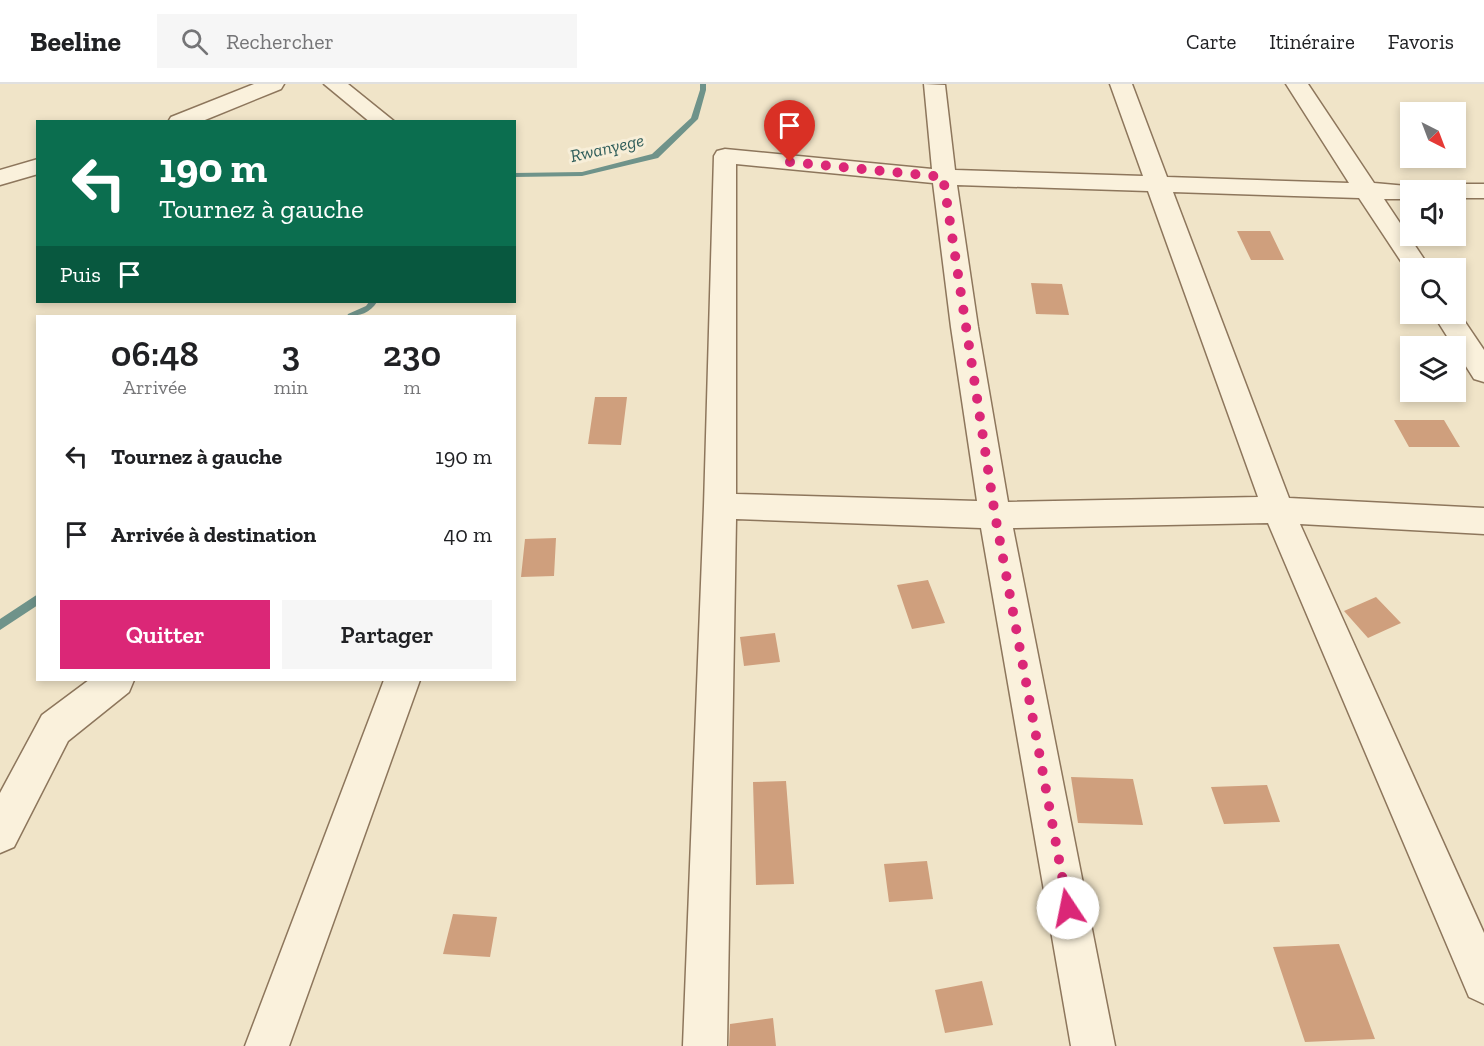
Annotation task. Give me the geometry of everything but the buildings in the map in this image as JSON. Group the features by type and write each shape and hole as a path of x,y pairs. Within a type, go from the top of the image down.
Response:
{"street":[{"path":"184,120 273,84"},
{"path":"335,84 381,120"},
{"path":"1121,84 1278,510 1484,982"},
{"path":"1297,84 1410,258"},
{"path":"934,85 943,177 995,515 1093,1046"},
{"path":"705,1046 720,506 725,156 943,177 1159,186 1400,192"},
{"path":"0,178 36,167"},
{"path":"1466,191 1484,191"},
{"path":"1463,328 1484,372"},
{"path":"720,506 995,515 1278,510 1484,521"},
{"path":"0,833 55,728 115,681"},
{"path":"267,1046 402,681"}],"waterway":[{"name":"Rwanyege","path":"516,175 582,174 655,156 694,119 703,84"},
{"name":"Rwanyege","path":"353,315 369,308 372,303"},
{"name":"Rwanyege","path":"0,625 36,600"}],"route":[{"path":"790,162 943,177 995,515 1068,908"}]}
